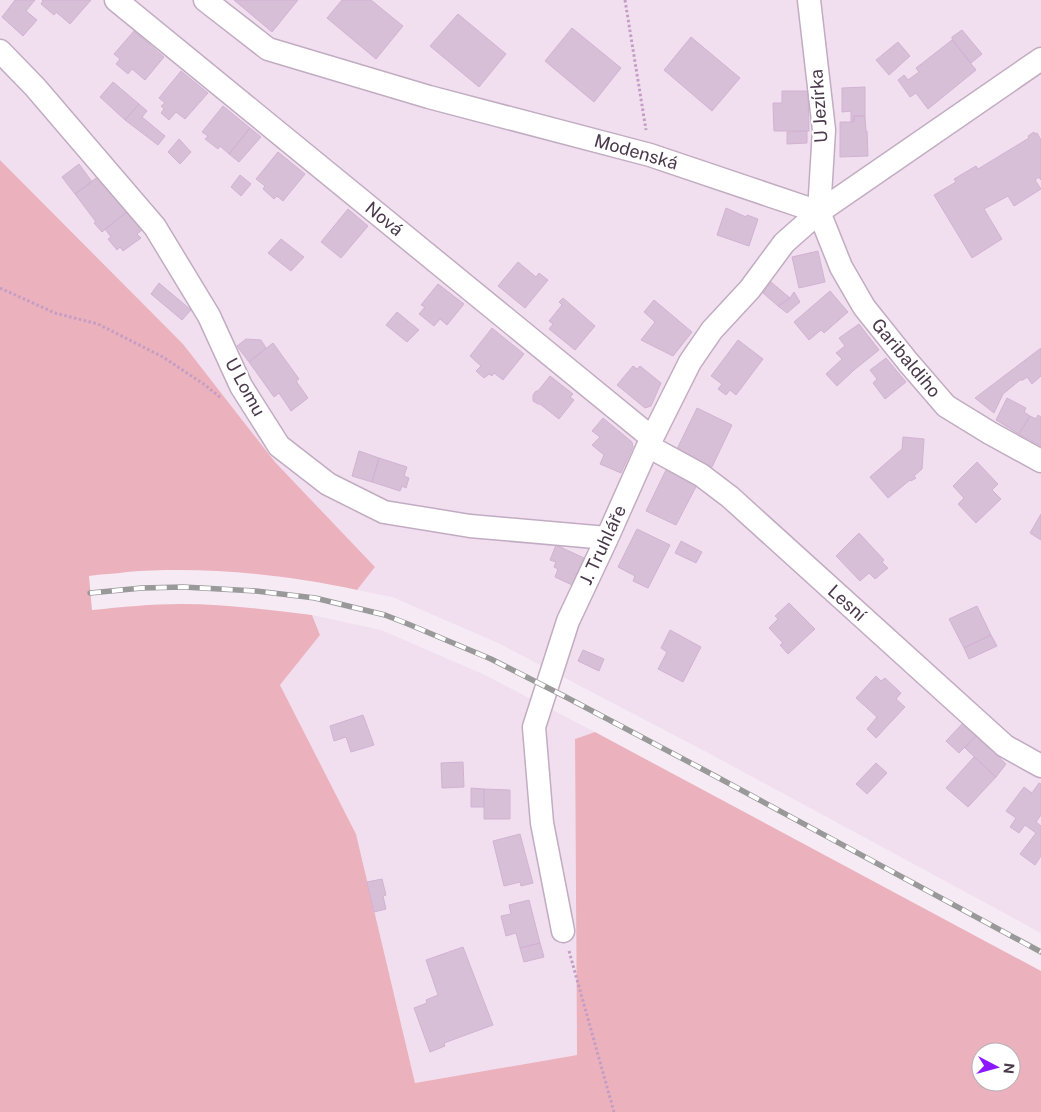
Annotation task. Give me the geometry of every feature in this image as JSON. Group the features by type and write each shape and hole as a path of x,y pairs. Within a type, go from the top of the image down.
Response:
{"street":[{"name":"Nová","path":"116,0 650,442"},
{"name":"Modenská","path":"205,0 268,49 429,97 650,154 819,212"},
{"name":"U Jezírka","path":"810,0 824,130 819,212"},
{"name":"U Lomu","path":"0,52 35,87 155,227 208,316 241,386 279,446 328,484 384,512 470,526 607,538"},
{"path":"819,212 1041,59"},
{"name":"J. Truhláře","path":"563,931 542,822 534,727 568,621 650,442 690,362 712,330 750,290 784,244 819,212"},
{"name":"Garibaldiho","path":"819,212 841,267 864,307 946,406 1041,461"},
{"name":"Lesní","path":"650,442 701,475 730,497 1005,746 1041,766"}],"path":[{"path":"625,0 650,154"},
{"path":"0,288 55,313 98,324 163,357 205,385 227,403"},
{"path":"563,931 614,1112"}],"shaded area":[{"path":"0,0 1041,0 1041,933 712,755 498,643 392,597 357,590 375,567 275,462 183,344 0,160"},
{"path":"0,160 183,344 275,462 375,567 357,590 272,576 213,571 155,570 89,576 92,610 148,605 197,604 312,615 320,635 280,685 356,834 415,1083 577,1055 575,739 595,732 1041,971 1041,1112 0,1112"},
{"path":"312,615 381,630 483,674 595,732 575,739 577,1055 415,1083 356,834 280,685 320,635"}],"building":[{"path":"15,0 35,0 26,11 37,20 23,36 2,17"},
{"path":"42,0 91,0 70,24 56,12 54,15 41,4"},
{"path":"234,0 298,0 272,32"},
{"path":"342,0 371,0 403,26 376,59 327,18"},
{"path":"458,14 506,54 479,87 430,46"},
{"path":"572,28 621,68 594,102 545,61"},
{"path":"962,30 982,54 971,63 952,39"},
{"path":"134,31 164,57 145,80 132,69 128,74 116,64 120,59 114,54"},
{"path":"691,37 740,78 712,111 664,70"},
{"path":"952,40 976,70 928,109 916,93 910,97 898,80 904,75 908,80 919,72 916,68"},
{"path":"898,42 910,56 889,75 876,60"},
{"path":"181,71 208,93 185,119 176,112 169,120 161,113 164,109 161,106 165,103 159,98"},
{"path":"113,82 139,104 125,120 100,97"},
{"path":"865,87 865,116 854,116 854,122 851,122 851,111 842,112 842,88"},
{"path":"782,91 808,91 809,131 774,131 773,103 782,103"},
{"path":"139,104 147,111 142,117 165,136 158,145 125,120"},
{"path":"223,106 250,128 229,154 220,146 218,149 205,139 208,136 202,132"},
{"path":"854,116 865,116 868,156 840,157 840,122 854,122"},
{"path":"250,128 261,137 239,162 229,154"},
{"path":"807,131 807,143 787,144 787,132"},
{"path":"1034,132 1035,134 1037,133 1041,140 1041,180 1039,177 1035,180 1041,189 1014,206 1008,196 984,209 1002,239 972,258 934,195 956,182 954,179 976,166 978,169 1029,138 1028,136"},
{"path":"179,139 191,152 180,164 168,152"},
{"path":"278,152 305,174 283,201 277,196 274,199 263,189 265,186 256,179"},
{"path":"79,164 92,182 75,194 62,177"},
{"path":"100,175 128,211 102,232 75,194"},
{"path":"240,175 251,184 241,196 231,187"},
{"path":"726,208 746,217 747,215 758,219 749,246 717,235"},
{"path":"348,209 368,226 341,258 321,242"},
{"path":"128,211 142,230 137,234 141,238 123,251 120,247 117,250 108,239 111,237 105,229"},
{"path":"281,239 304,257 291,271 268,253"},
{"path":"818,251 825,282 799,288 792,257"},
{"path":"518,262 536,277 539,273 548,280 525,308 498,286"},
{"path":"771,282 790,298 778,306 763,293"},
{"path":"159,283 191,310 182,320 151,294"},
{"path":"438,284 464,304 447,325 440,319 434,326 419,314 425,307 421,305"},
{"path":"830,291 848,312 824,333 821,330 809,340 794,322"},
{"path":"794,292 800,302 787,313 778,306 790,298"},
{"path":"563,298 595,326 575,350 549,329 553,324 549,321 562,305 559,302"},
{"path":"654,300 692,332 673,356 641,340 655,322 644,312"},
{"path":"397,312 419,330 407,342 386,325"},
{"path":"859,324 879,350 837,386 826,374 842,359 836,353 845,346 839,338"},
{"path":"492,328 524,354 503,380 494,373 492,376 489,374 484,378 476,371 481,366 470,356"},
{"path":"246,339 261,340 266,348 249,362 237,346"},
{"path":"738,340 763,359 736,395 730,390 726,395 718,389 722,384 711,376"},
{"path":"273,343 299,379 296,381 308,398 291,411 279,393 274,397 249,362"},
{"path":"1041,348 1041,376 1032,384 1027,377 1020,380 1003,394 994,413 975,398"},
{"path":"886,358 906,382 885,399 873,383 877,379 870,370"},
{"path":"633,366 637,369 640,366 661,383 651,406 645,408 617,385"},
{"path":"550,376 573,394 570,397 574,400 559,419 540,404 533,401 533,395"},
{"path":"1007,398 1026,408 1024,412 1030,416 1019,434 996,420"},
{"path":"697,408 732,425 712,467 677,449"},
{"path":"1038,415 1041,417 1041,446 1019,434 1030,416 1036,419"},
{"path":"603,418 632,442 633,447 621,473 600,464 604,455 592,445 600,437 592,431"},
{"path":"903,437 924,439 922,469 914,476 916,478 910,480 888,498 870,477 902,449"},
{"path":"359,451 379,458 372,482 352,476"},
{"path":"379,458 407,467 404,476 409,478 406,488 402,486 400,491 372,482"},
{"path":"977,462 998,484 992,490 1001,499 976,523 958,504 964,498 953,486"},
{"path":"667,468 698,483 676,525 646,511"},
{"path":"1041,514 1041,540 1030,533"},
{"path":"637,529 670,545 648,588 633,581 635,576 618,567"},
{"path":"859,533 884,560 882,562 888,568 875,579 869,573 860,581 836,556"},
{"path":"681,541 702,552 696,563 675,553"},
{"path":"556,545 584,558 572,585 555,577 558,569 554,567 556,562 550,560"},
{"path":"789,603 815,629 788,654 780,645 783,643 769,628 778,619 775,616"},
{"path":"977,606 991,635 964,648 949,619"},
{"path":"670,630 701,647 683,682 658,669 667,652 661,648"},
{"path":"991,635 997,646 969,659 964,648"},
{"path":"583,650 604,659 599,671 578,661"},
{"path":"876,676 881,681 885,678 901,693 896,699 905,707 876,738 867,729 877,717 856,698"},
{"path":"363,715 374,745 351,752 346,737 334,741 330,726"},
{"path":"963,723 976,736 959,753 946,741"},
{"path":"976,736 1006,764 996,777 965,748"},
{"path":"974,757 996,777 968,807 946,788"},
{"path":"463,762 464,787 442,788 441,763"},
{"path":"876,763 887,773 867,794 856,784"},
{"path":"1039,783 1041,784 1041,815 1036,822 1041,826 1041,856 1035,865 1020,854 1036,833 1025,825 1019,833 1010,827 1016,818 1006,811 1024,787 1032,793"},
{"path":"471,788 484,789 484,807 471,807"},
{"path":"484,789 510,790 510,819 484,819"},
{"path":"520,834 533,883 521,886 520,882 504,886 493,841"},
{"path":"382,879 386,895 383,896 386,909 374,912 367,882"},
{"path":"529,900 540,943 520,948 516,933 506,936 501,916 511,914 509,905"},
{"path":"540,943 544,957 524,962 520,948"},
{"path":"463,947 493,1025 444,1043 445,1046 430,1052 414,1008 427,1003 426,1000 438,995 426,960"}],"railway":[{"path":"90,593 142,588 183,587 256,591 315,598 385,615 491,659 562,695 1041,952"}]}
